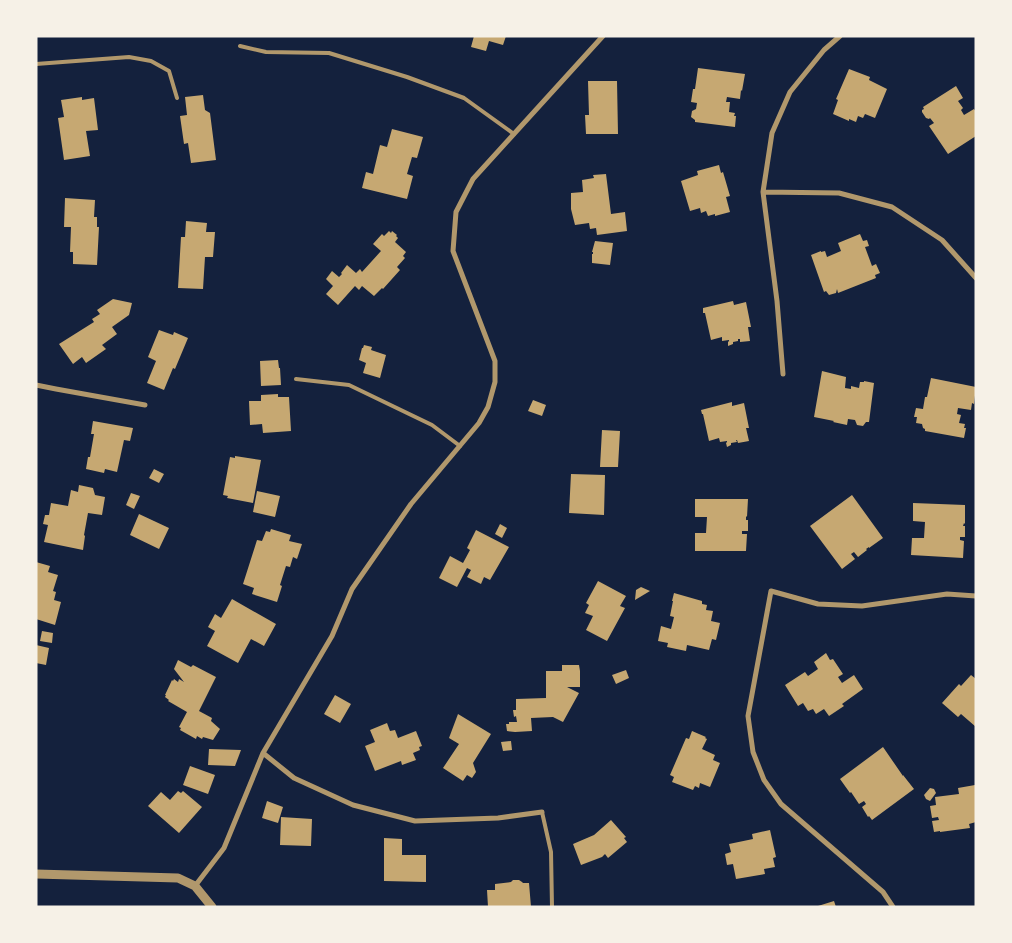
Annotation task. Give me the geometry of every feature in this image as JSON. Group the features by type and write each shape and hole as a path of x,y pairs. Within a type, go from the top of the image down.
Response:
{"street":[{"path":"195,886 224,848 263,753 332,636 352,589 411,504 480,423 488,407 495,382 495,361 453,252 456,212 473,179 603,36"},
{"path":"782,374 777,301 763,192 772,133 790,92 824,50 840,36"},
{"path":"763,192 839,193 892,207 942,240 976,278"},
{"path":"36,385 145,405"},
{"path":"893,907 883,892 782,804 764,780 753,752 748,716 772,591 818,604 862,606 948,594 976,596"},
{"path":"263,753 294,778 353,806 415,821 498,818 542,812"},
{"path":"36,874 178,878 195,886 212,907"}],"lane":[{"path":"240,46 266,52 329,53 407,77 464,98 514,134"},
{"path":"36,64 129,58 151,61 169,71 177,98"},
{"path":"296,379 349,384 432,425 460,446"},
{"path":"542,812 551,852 552,907"}],"building":[{"path":"474,36 506,36 503,45 489,41 486,51 471,47"},
{"path":"698,68 745,74 740,99 727,97 726,102 730,102 729,112 735,113 735,127 695,122 691,117 697,103 691,102"},
{"path":"849,69 870,77 869,80 887,89 875,118 865,114 863,118 858,116 856,122 833,114 838,100 836,99"},
{"path":"588,81 617,81 618,134 586,134 585,115 589,115"},
{"path":"956,86 963,98 958,101 963,108 961,110 964,115 974,109 976,112 976,136 948,154 929,126 934,123 930,118 926,118 922,110 924,109 923,107"},
{"path":"203,95 205,110 210,113 216,160 191,163 188,143 184,144 180,116 187,115 185,97"},
{"path":"82,97 82,100 94,98 98,130 86,131 90,156 64,160 58,118 64,117 61,100"},
{"path":"392,129 423,137 417,158 412,157 407,174 413,176 407,199 362,188 366,172 373,174 380,145 387,147"},
{"path":"719,165 730,196 726,197 730,212 708,216 706,211 701,213 700,208 690,211 681,181 698,175 697,171"},
{"path":"606,174 611,214 625,212 627,231 597,235 596,228 590,229 589,223 575,225 571,209 571,193 583,192 582,180 594,178 593,175"},
{"path":"65,198 95,200 94,217 97,217 97,227 99,227 97,265 73,264 73,252 70,252 71,227 64,227"},
{"path":"186,221 207,223 206,232 215,232 213,257 205,257 203,289 178,288 181,237 185,237"},
{"path":"389,231 397,235 398,238 395,242 406,252 403,256 405,258 397,267 400,270 374,296 362,286 359,290 355,286 338,305 326,294 333,286 326,279 332,271 339,277 347,265 356,273 360,269 362,272 381,251 373,244 382,234 384,236"},
{"path":"860,234 863,241 867,240 869,246 865,247 872,266 876,264 880,273 875,275 876,278 838,293 837,289 836,293 829,295 826,291 824,292 811,255 825,251 827,257 841,251 838,243"},
{"path":"595,241 613,243 610,265 592,263"},
{"path":"113,299 132,303 129,315 112,327 117,334 102,345 106,349 86,363 82,357 73,364 59,344 94,322 92,319 100,314 97,310"},
{"path":"733,301 734,305 746,302 751,327 748,327 750,341 740,342 740,339 738,339 738,341 728,346 729,340 722,341 722,337 711,340 703,308"},
{"path":"159,330 173,335 174,332 188,338 164,390 147,383 156,361 148,357"},
{"path":"364,345 372,347 371,350 386,355 380,378 363,373 366,363 359,360"},
{"path":"278,360 281,385 261,386 260,361"},
{"path":"822,371 846,377 845,388 851,389 851,386 859,388 860,382 864,381 874,383 869,422 866,422 863,426 857,425 855,420 848,419 847,425 814,417"},
{"path":"931,378 976,387 974,404 972,403 971,410 958,408 957,414 961,415 959,423 965,424 964,428 966,428 964,438 925,431 922,424 916,423 917,417 914,417 916,408 923,409"},
{"path":"278,394 278,397 289,397 291,431 263,433 262,424 250,425 249,401 261,401 261,395"},
{"path":"533,400 546,405 542,416 528,411"},
{"path":"732,402 732,406 744,403 749,428 746,428 749,441 738,443 736,440 737,442 731,443 727,447 727,441 720,442 719,438 709,441 701,410"},
{"path":"93,421 133,428 130,441 124,440 117,472 105,469 104,473 86,469 94,434 91,434"},
{"path":"602,430 620,431 618,467 600,467"},
{"path":"235,456 261,460 253,503 227,498 228,496 223,495 230,457 235,458"},
{"path":"154,469 164,474 159,483 149,478"},
{"path":"571,474 605,475 604,515 569,513"},
{"path":"79,485 93,488 95,495 105,497 102,515 88,513 83,550 44,542 48,525 43,524 45,515 49,515 51,503 68,506 71,490 78,492"},
{"path":"257,491 280,496 275,517 253,512"},
{"path":"131,493 140,496 134,509 126,505"},
{"path":"852,495 883,538 866,549 858,557 854,552 851,554 855,559 842,569 810,526"},
{"path":"695,499 748,499 746,520 748,520 748,531 742,531 742,534 747,534 746,551 695,551 695,533 706,533 707,517 695,517"},
{"path":"913,503 965,505 965,524 963,526 965,526 965,537 960,537 960,540 964,541 963,558 911,555 912,538 924,538 925,522 913,521"},
{"path":"139,514 169,528 159,549 130,535"},
{"path":"500,524 507,528 502,538 495,534"},
{"path":"271,529 291,535 289,541 302,544 297,559 293,557 290,567 286,566 277,602 252,594 254,588 243,584 257,540 262,541 266,531 270,532"},
{"path":"476,530 509,547 490,580 484,577 481,584 467,577 471,570 467,568 457,587 439,578 450,556 463,563 470,550 467,548"},
{"path":"36,562 50,566 48,572 58,575 53,591 56,592 54,600 61,602 55,625 36,619"},
{"path":"598,581 626,596 620,606 625,608 607,641 586,630 593,616 585,613 589,605 586,603"},
{"path":"641,587 650,591 635,600 636,590"},
{"path":"674,593 702,601 702,604 707,605 706,610 713,611 711,621 720,623 716,640 712,639 709,650 687,645 686,651 667,647 668,643 658,641 661,626 671,629 674,617 670,616"},
{"path":"232,599 276,624 264,646 251,639 238,663 207,646 215,631 208,627 215,614 221,618"},
{"path":"42,631 53,633 52,643 40,641"},
{"path":"36,645 49,648 46,665 36,663"},
{"path":"826,653 830,660 833,659 843,674 838,677 842,683 854,675 863,689 829,716 824,709 816,714 813,709 808,711 803,703 798,706 785,685 805,672 808,676 818,669 814,662"},
{"path":"178,660 191,667 193,665 216,677 199,711 212,718 211,721 220,729 213,740 203,737 202,739 197,736 196,739 180,730 181,728 179,727 187,712 168,701 165,697 172,680 174,679 178,682 179,679 184,682 174,669"},
{"path":"562,665 579,665 580,671 580,687 567,687 579,693 563,722 553,717 531,718 532,731 507,731 506,724 517,722 513,710 516,710 516,699 546,698 546,671 562,671"},
{"path":"626,670 629,678 616,684 612,675"},
{"path":"971,675 976,679 976,727 961,714 958,717 942,703 959,684 961,686"},
{"path":"335,695 351,704 340,723 324,714"},
{"path":"458,714 491,734 473,763 476,772 472,778 467,775 463,781 443,768 459,744 449,738"},
{"path":"387,723 390,731 395,730 398,738 416,731 422,746 419,747 420,750 413,753 416,760 402,765 401,761 375,771 365,746 375,742 370,730"},
{"path":"692,731 706,737 707,739 702,749 715,755 713,760 720,763 710,787 700,783 699,788 695,786 693,790 672,782 674,777 670,775 686,738 689,739"},
{"path":"511,741 512,750 503,751 501,742"},
{"path":"883,747 914,789 872,820 862,807 866,804 864,801 859,804 840,779"},
{"path":"209,749 241,750 235,766 208,765"},
{"path":"190,766 215,775 208,794 183,785"},
{"path":"975,785 976,822 969,824 970,828 934,832 932,821 939,820 938,817 932,818 930,806 936,805 935,797 959,794 958,788"},
{"path":"930,788 934,789 936,793 930,801 924,795"},
{"path":"178,791 181,793 183,791 202,807 179,833 148,806 161,792 170,800"},
{"path":"267,801 283,807 278,823 262,818"},
{"path":"281,817 312,819 311,846 280,845"},
{"path":"611,820 626,837 624,838 627,842 608,858 605,854 581,865 573,844 594,835"},
{"path":"770,830 776,857 773,858 775,867 764,869 765,874 736,879 733,864 727,865 725,854 731,852 729,844 753,839 752,834"},
{"path":"384,838 402,839 402,855 426,855 426,882 384,881"},
{"path":"513,880 529,883 531,907 488,907 487,890 495,890 495,884 511,882"},
{"path":"834,901 836,907 818,907 818,906"}]}
